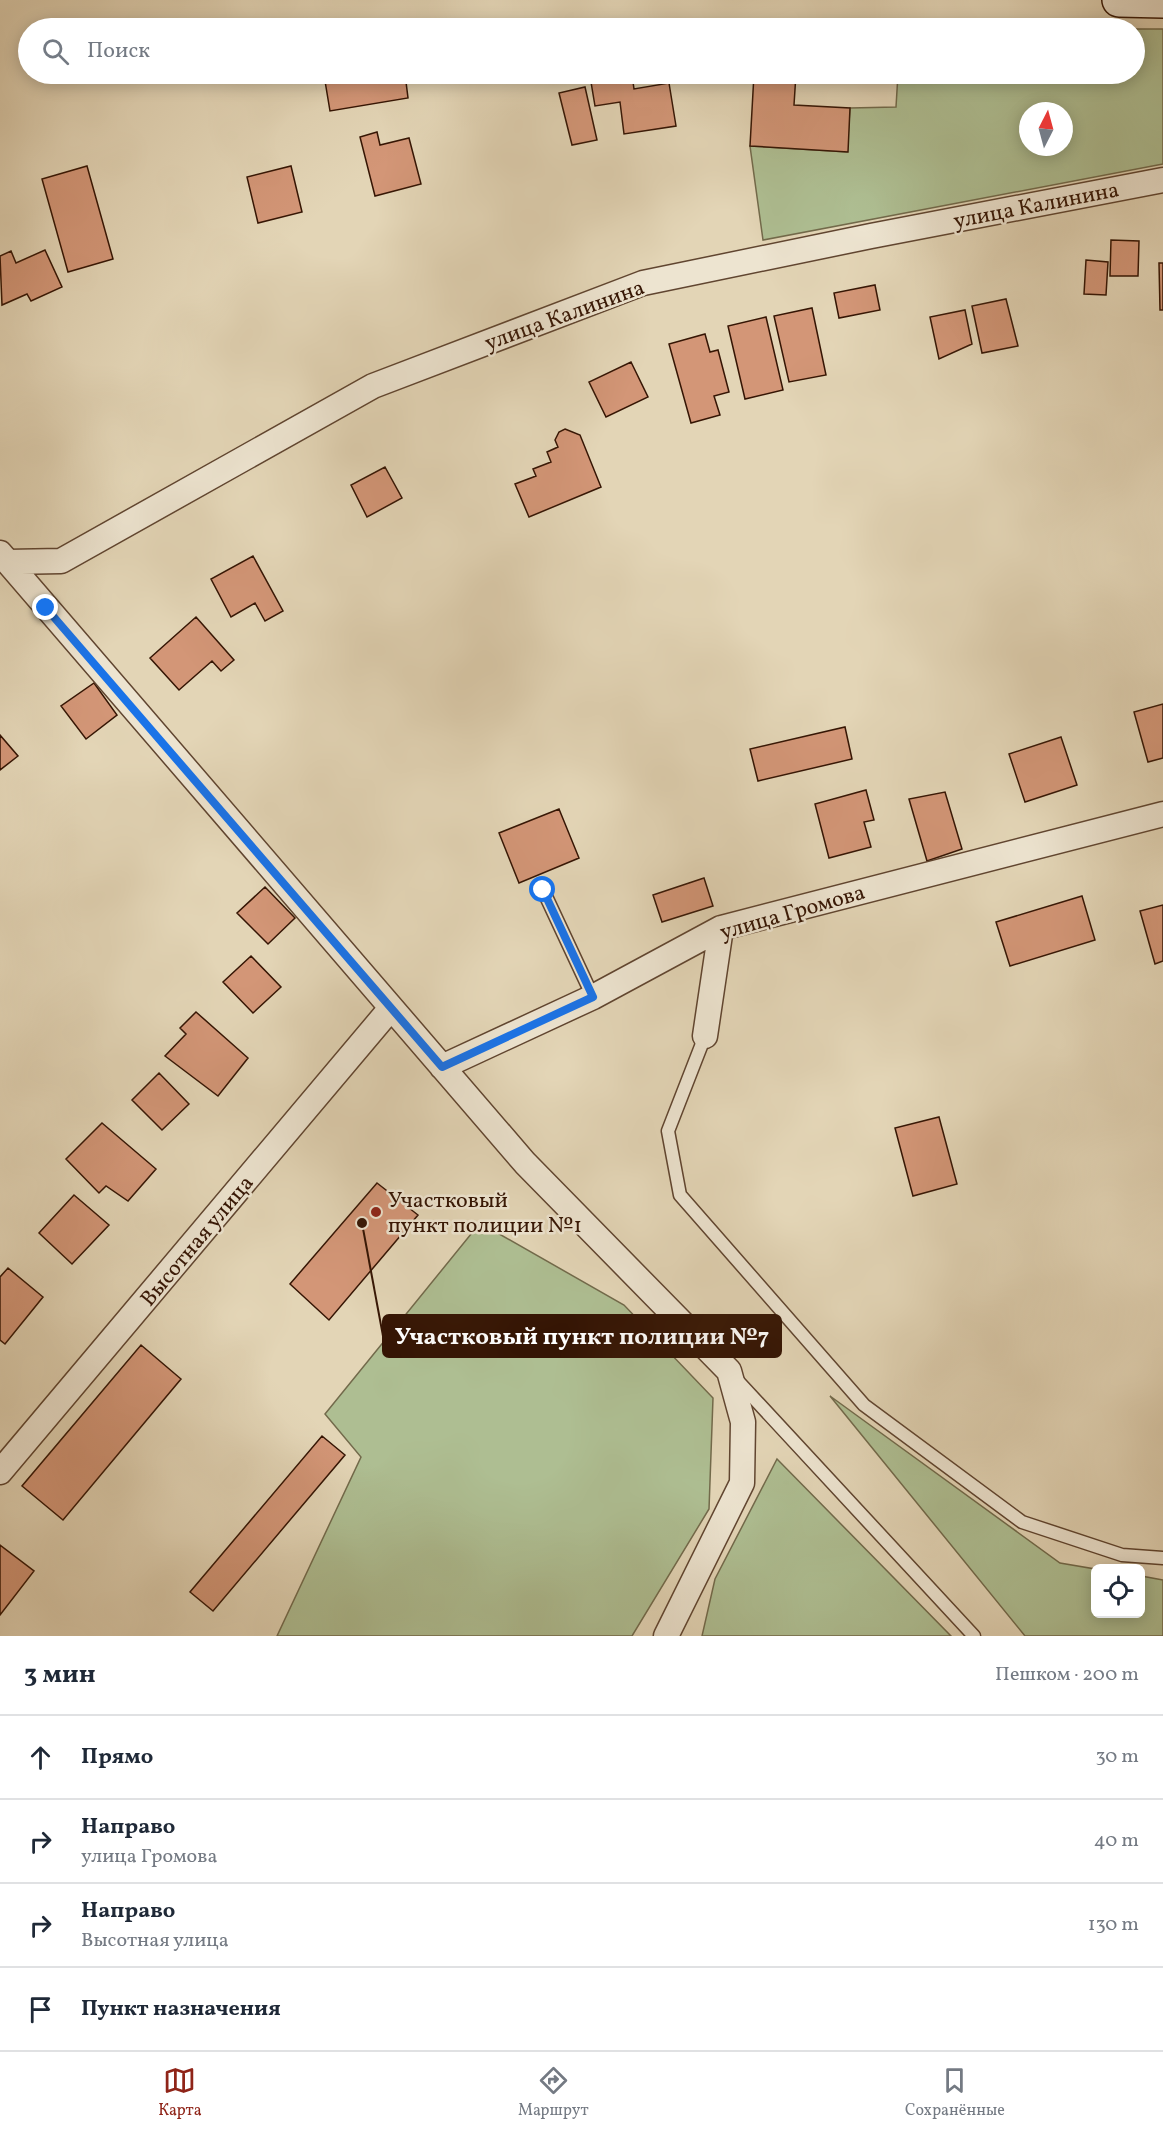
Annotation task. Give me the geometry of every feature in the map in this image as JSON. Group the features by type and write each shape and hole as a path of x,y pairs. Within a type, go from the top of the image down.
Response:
{"main road":[{"path":"1119,0 1163,1"}],"street":[{"name":"улица Калинина","path":"4,558 61,561 373,386 643,283 871,236 1163,180"},
{"path":"4,558 525,1163 729,1371 743,1422 742,1482 666,1636"},
{"name":"улица Громова","path":"442,1067 593,997 721,928 1163,814"},
{"path":"705,1036 721,928"},
{"name":"Высотная улица","path":"0,1472 391,1008"}],"lane":[{"path":"543,890 593,997"},
{"path":"705,1036 668,1131 680,1195 864,1405 1022,1522 1122,1555 1163,1558"},
{"path":"729,1371 974,1636"}],"green space":[{"path":"1145,29 1163,29 1163,164 763,240 750,146 847,152 850,108 896,107 897,84 1145,84"},
{"path":"480,1223 624,1305 713,1398 709,1509 632,1636 277,1636 361,1457 325,1414"},
{"path":"830,1396 1060,1563 1091,1568 1091,1618 1145,1618 1145,1577 1163,1580 1163,1636 1025,1636"},
{"path":"777,1459 951,1636 702,1636 715,1579"}],"building":[{"path":"326,84 406,84 408,98 330,111"},
{"path":"591,84 633,84 634,89 669,84 676,126 624,134 620,102 595,106"},
{"path":"753,84 795,84 794,105 850,108 848,152 750,146"},
{"path":"585,87 597,140 572,145 559,93"},
{"path":"377,132 380,145 409,138 421,184 375,196 360,137"},
{"path":"87,166 113,259 68,272 42,179"},
{"path":"291,166 302,212 258,223 247,177"},
{"path":"1111,240 1139,241 1138,276 1110,276"},
{"path":"45,250 62,287 31,301 27,294 2,305 0,256 11,251 16,263"},
{"path":"1086,260 1108,262 1106,295 1084,294"},
{"path":"1159,263 1163,263 1163,310 1160,310"},
{"path":"875,285 880,310 839,318 834,293"},
{"path":"1006,299 1018,346 982,353 972,306"},
{"path":"812,308 826,375 789,382 774,316"},
{"path":"965,310 972,344 939,359 930,317"},
{"path":"766,317 783,390 745,399 728,326"},
{"path":"705,334 710,352 718,350 729,392 714,396 720,415 691,423 669,344"},
{"path":"631,362 648,397 606,417 589,382"},
{"path":"565,429 580,435 601,487 529,517 515,484 536,476 533,469 551,462 547,452 558,447 555,440 559,432"},
{"path":"385,467 402,498 367,517 351,485"},
{"path":"253,556 283,611 265,621 255,603 231,617 211,579"},
{"path":"196,617 234,660 221,671 212,661 179,690 150,658"},
{"path":"94,683 117,715 86,739 61,706"},
{"path":"1163,704 1163,758 1148,762 1134,712"},
{"path":"845,727 852,759 758,781 750,749"},
{"path":"0,735 18,756 0,770"},
{"path":"1061,737 1077,785 1025,802 1009,754"},
{"path":"866,790 874,820 864,822 871,847 829,858 815,804"},
{"path":"945,792 962,849 927,861 909,799"},
{"path":"559,809 579,858 519,883 499,833"},
{"path":"704,878 713,906 662,922 653,895"},
{"path":"265,887 295,918 268,944 237,913"},
{"path":"1082,896 1095,940 1010,966 996,922"},
{"path":"1163,905 1163,961 1155,964 1140,911"},
{"path":"251,956 281,987 253,1013 223,982"},
{"path":"196,1012 248,1058 218,1096 165,1056 186,1034 180,1028"},
{"path":"159,1073 189,1104 162,1130 132,1100"},
{"path":"939,1117 957,1184 913,1196 895,1128"},
{"path":"102,1123 156,1169 128,1201 106,1186 99,1193 66,1159"},
{"path":"377,1183 418,1215 329,1320 290,1284"},
{"path":"74,1195 109,1225 72,1264 39,1233"},
{"path":"8,1268 43,1297 5,1344 0,1340 0,1277"},
{"path":"141,1345 181,1379 63,1520 22,1486"},
{"path":"322,1436 345,1455 213,1611 190,1592"},
{"path":"0,1545 34,1571 0,1615"}],"place":[{"name":"Участковый пункт полиции №1","path":"376,1212"},
{"name":"Участковый пункт полиции №7","path":"362,1223"}],"route":[{"path":"46,608 442,1067 593,997 543,890"}]}
